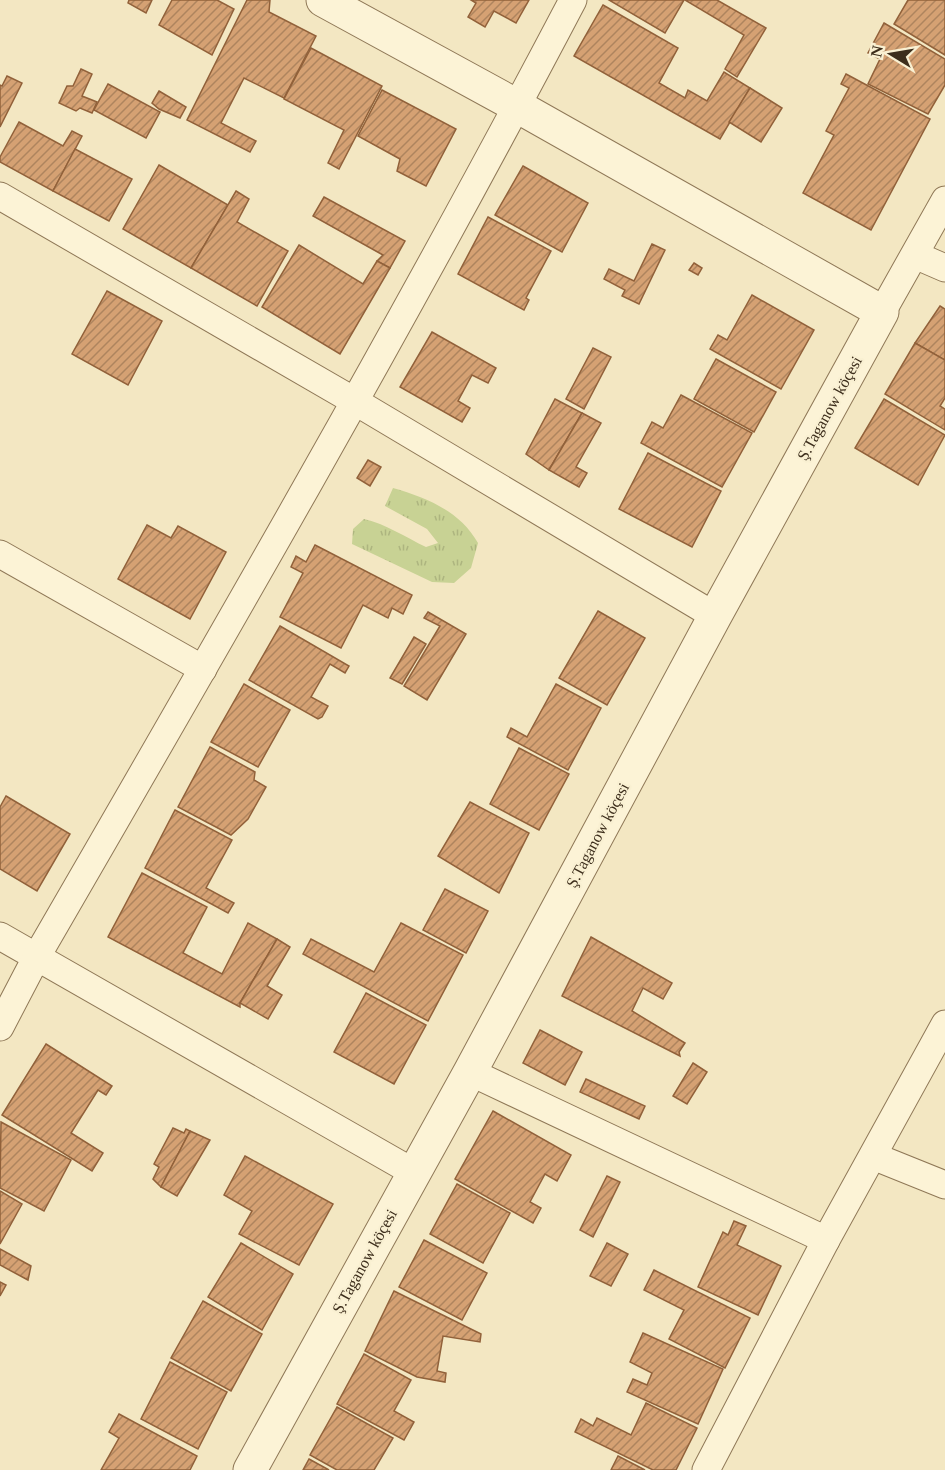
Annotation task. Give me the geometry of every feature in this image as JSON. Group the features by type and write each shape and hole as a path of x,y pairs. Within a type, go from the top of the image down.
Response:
{"street":[{"path":"323,0 517,106 882,312"},
{"path":"0,1026 37,956 356,402 573,0"},
{"path":"0,195 356,402 715,616"},
{"name":"Ş.Taganow köçesi","path":"250,1470 470,1072 715,616 945,200"},
{"path":"915,255 945,268"},
{"path":"0,554 203,669"},
{"path":"0,936 413,1172"},
{"path":"706,1470 826,1240 945,1024"},
{"path":"470,1072 826,1240"},
{"path":"873,1155 945,1185"}],"green space":[{"path":"393,488 442,507 471,532 478,543 471,568 454,583 432,582 352,544 353,529 364,519 388,527 426,547 438,543 427,529 385,506"}],"building":[{"path":"129,0 152,0 146,13 128,3"},
{"path":"172,0 217,0 234,9 212,55 159,25"},
{"path":"247,0 270,0 269,12 316,36 284,98 244,78 221,123 256,141 250,152 187,120"},
{"path":"471,0 529,0 516,23 494,11 485,27 468,17 476,3"},
{"path":"609,0 684,0 665,33"},
{"path":"685,0 717,0 766,28 737,77 725,69 744,35"},
{"path":"908,0 945,0 945,55 894,24"},
{"path":"603,5 678,48 659,83 685,98 688,90 707,101 724,72 750,88 720,139 574,56"},
{"path":"884,23 945,59 945,85 928,114 868,84 880,59 868,53"},
{"path":"311,48 382,86 339,169 328,163 344,130 284,99"},
{"path":"81,69 92,74 82,96 97,102 92,113 80,108 76,111 59,103 67,86 73,86"},
{"path":"846,74 930,119 871,230 803,193 834,135 826,131 849,88 841,84"},
{"path":"7,76 22,83 0,127 0,85 2,86"},
{"path":"108,84 160,112 146,138 94,110"},
{"path":"750,88 782,108 761,142 729,122"},
{"path":"382,90 456,129 426,186 397,171 400,159 358,136"},
{"path":"159,91 186,107 180,118 159,109 152,103"},
{"path":"19,122 63,146 72,131 82,136 53,191 0,162 0,157"},
{"path":"75,149 132,179 109,221 53,191"},
{"path":"159,165 228,205 191,268 123,229"},
{"path":"523,166 588,203 562,252 495,215"},
{"path":"236,191 249,199 237,222 288,251 257,306 191,268"},
{"path":"324,197 405,241 390,268 377,261 383,255 313,216"},
{"path":"488,217 551,251 526,298 529,300 524,310 458,274"},
{"path":"652,244 665,250 639,304 622,296 625,290 604,279 609,269 634,281"},
{"path":"299,245 363,284 377,261 390,268 340,354 262,307"},
{"path":"694,263 702,268 698,275 689,270"},
{"path":"107,291 162,321 128,385 72,354"},
{"path":"752,295 814,330 781,389 710,349 718,335 727,340"},
{"path":"940,306 945,309 945,360 915,343"},
{"path":"432,332 496,368 488,383 472,375 458,401 470,408 462,422 400,387"},
{"path":"915,343 945,360 945,398 940,406 945,409 945,430 885,394"},
{"path":"593,348 611,357 584,409 566,399"},
{"path":"716,359 776,392 754,432 694,399"},
{"path":"681,395 752,433 722,487 641,443 652,422 663,428"},
{"path":"555,399 582,413 549,470 526,454"},
{"path":"884,399 945,435 918,485 855,448"},
{"path":"582,413 601,423 576,467 587,473 579,487 549,470"},
{"path":"648,453 721,491 692,547 619,509"},
{"path":"368,460 381,467 370,486 357,478"},
{"path":"147,525 171,538 178,526 226,552 190,619 118,579"},
{"path":"315,545 412,595 403,614 392,608 388,618 363,605 341,648 280,617 303,573 291,567 296,556 306,562"},
{"path":"598,611 645,638 607,705 559,678"},
{"path":"428,612 466,634 427,700 404,686 440,626 424,618"},
{"path":"280,626 349,666 345,673 330,664 311,697 328,706 322,717 318,719 249,680"},
{"path":"414,637 426,644 402,684 390,678"},
{"path":"244,684 290,710 258,767 211,742"},
{"path":"556,684 601,708 568,770 507,737 511,728 527,737"},
{"path":"210,747 255,772 254,780 266,787 248,819 231,835 178,807"},
{"path":"519,748 569,774 539,830 490,804"},
{"path":"6,796 70,834 37,891 0,869 0,807"},
{"path":"470,802 529,833 499,893 438,856"},
{"path":"175,810 232,840 206,888 234,903 228,913 145,868"},
{"path":"142,873 207,907 183,953 222,974 248,923 277,939 240,1003 240,1007 108,937"},
{"path":"445,889 488,911 466,953 423,930"},
{"path":"401,923 463,955 428,1021 303,954 311,939 374,972"},
{"path":"591,937 672,983 663,999 643,988 632,1011 685,1043 679,1052 680,1056 562,996"},
{"path":"277,939 290,947 267,986 282,995 268,1019 240,1003"},
{"path":"366,993 426,1025 394,1084 334,1052"},
{"path":"540,1030 582,1052 565,1085 523,1063"},
{"path":"46,1044 112,1086 106,1095 98,1090 71,1133 103,1153 92,1171 2,1115"},
{"path":"693,1063 707,1072 687,1104 673,1096"},
{"path":"586,1079 645,1106 639,1119 580,1092"},
{"path":"493,1111 571,1155 557,1181 545,1174 530,1202 541,1208 533,1223 455,1179"},
{"path":"1,1122 71,1160 44,1211 0,1188"},
{"path":"173,1128 184,1133 186,1129 190,1131 161,1187 153,1179 159,1167 154,1164"},
{"path":"190,1131 210,1140 177,1196 161,1187"},
{"path":"245,1156 333,1204 299,1265 239,1234 252,1211 224,1195"},
{"path":"607,1176 620,1182 593,1237 580,1230"},
{"path":"457,1184 510,1213 483,1263 430,1234"},
{"path":"0,1191 22,1204 0,1244"},
{"path":"734,1221 746,1226 737,1245 781,1266 758,1315 698,1287 723,1232 728,1235"},
{"path":"424,1240 487,1273 462,1320 399,1287"},
{"path":"241,1243 293,1274 262,1330 208,1297"},
{"path":"607,1243 628,1254 611,1286 590,1276"},
{"path":"0,1249 31,1266 28,1280 0,1265"},
{"path":"654,1270 750,1318 725,1368 669,1339 684,1310 644,1290"},
{"path":"0,1282 6,1285 0,1296"},
{"path":"394,1291 481,1334 480,1342 443,1336 437,1371 446,1373 445,1382 417,1377 365,1351"},
{"path":"203,1301 262,1334 231,1391 171,1358"},
{"path":"643,1333 723,1369 698,1424 627,1392 633,1379 647,1385 652,1373 630,1362"},
{"path":"364,1354 411,1380 394,1411 414,1422 404,1440 337,1404"},
{"path":"170,1362 227,1392 198,1449 141,1419"},
{"path":"646,1403 697,1428 676,1470 653,1470 575,1432 581,1419 593,1426 597,1418 631,1435"},
{"path":"337,1407 393,1438 374,1470 337,1470 310,1455"},
{"path":"119,1414 197,1456 190,1470 101,1470 119,1438 109,1432"},
{"path":"618,1456 645,1470 611,1470"},
{"path":"309,1459 329,1470 303,1470"}]}
